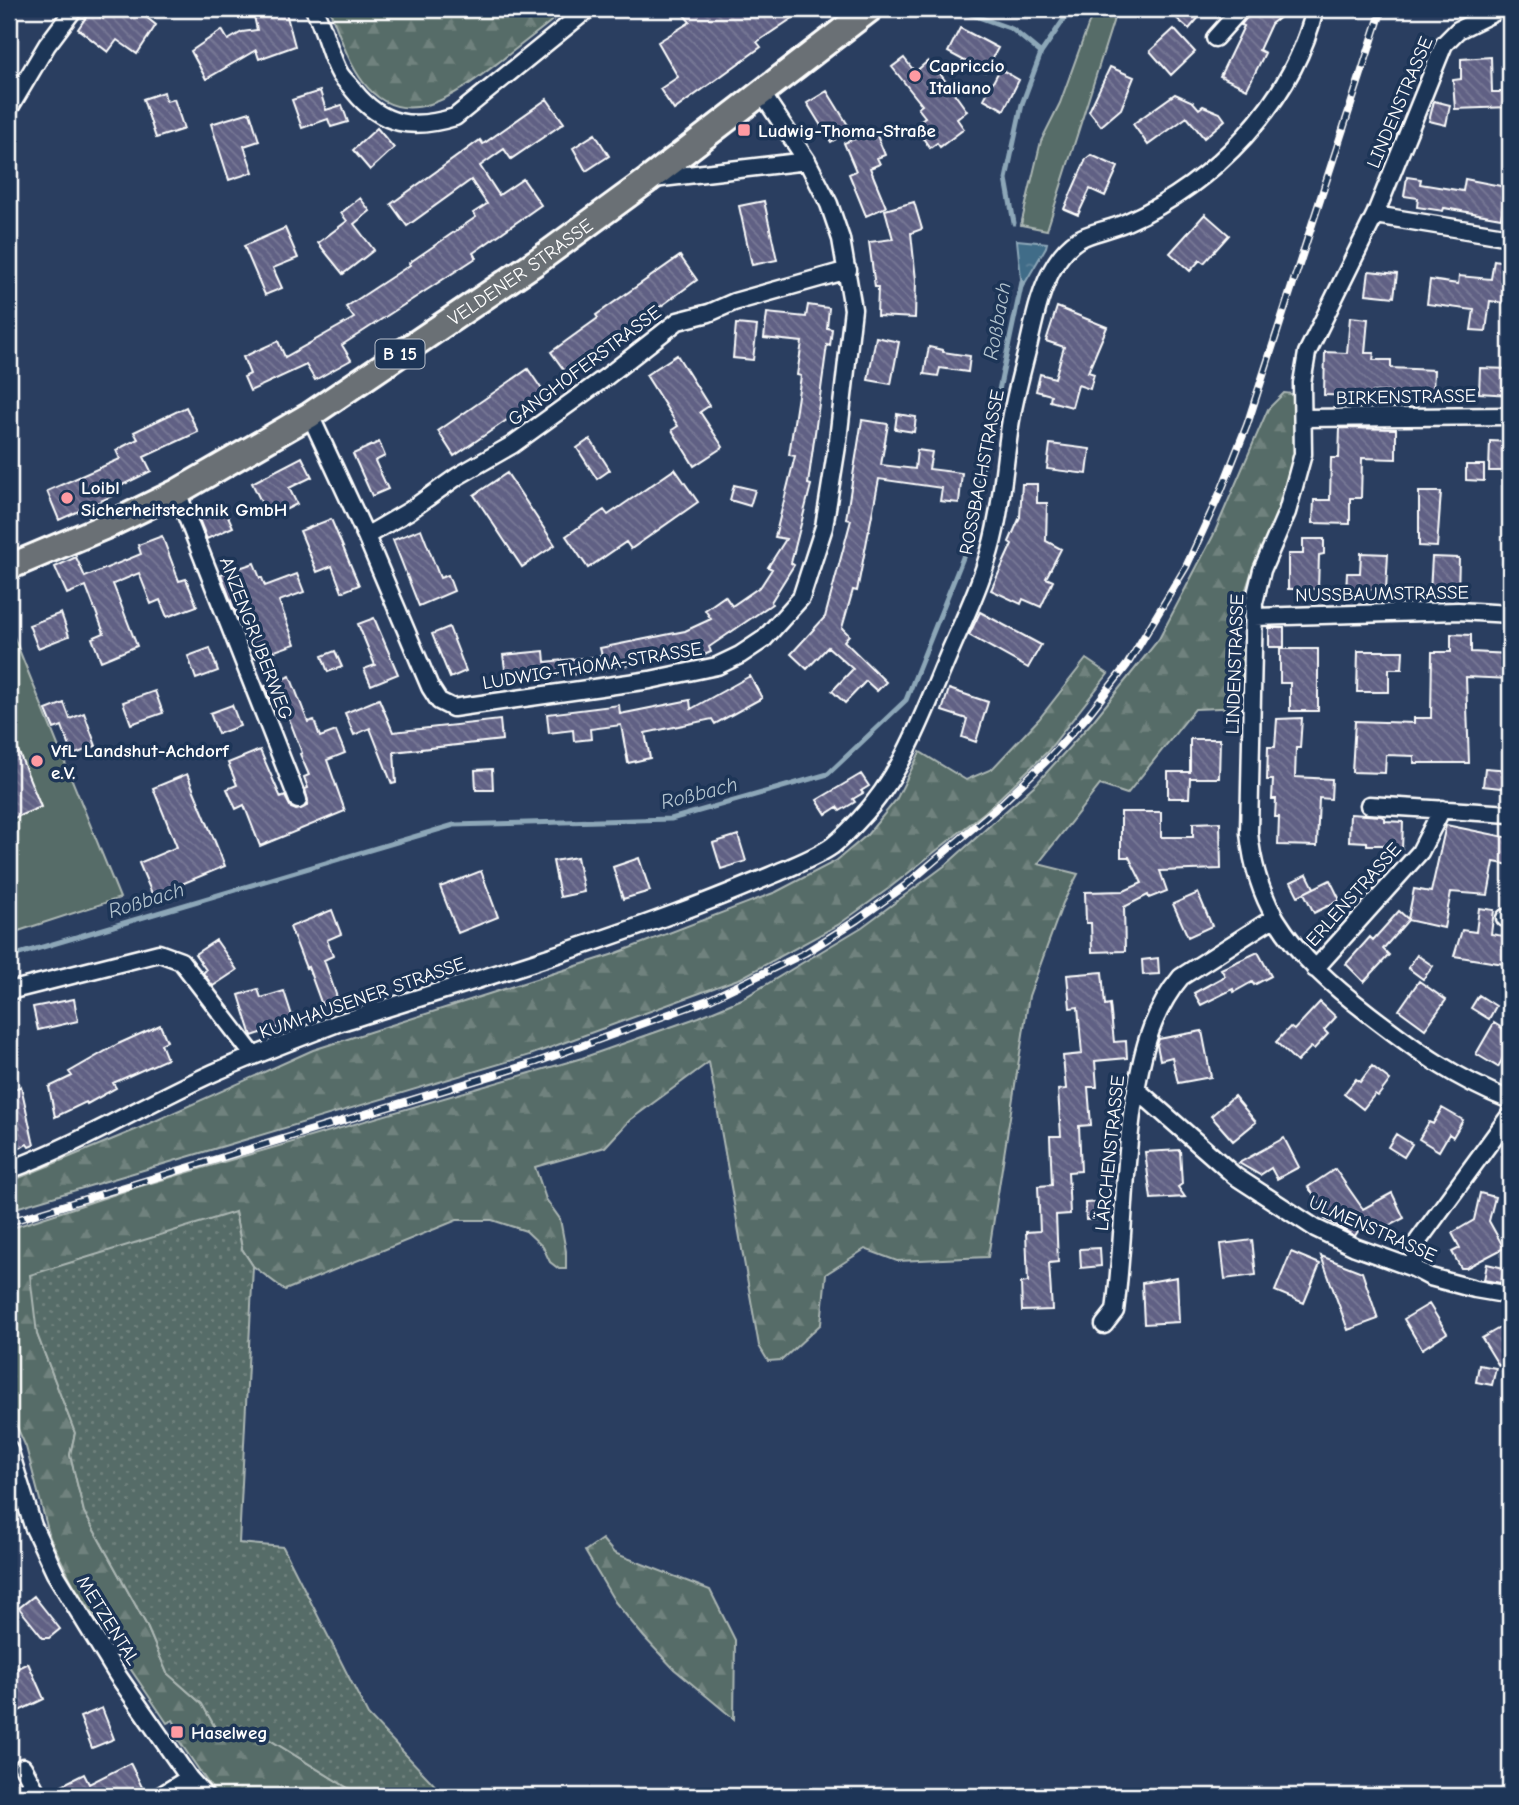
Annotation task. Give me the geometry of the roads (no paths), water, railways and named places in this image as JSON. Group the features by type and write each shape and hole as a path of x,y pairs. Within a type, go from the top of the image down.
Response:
{"main road":[{"name":"VELDENER STRASSE","path":"9,567 111,524 177,492 310,415 536,262 648,180 859,11"}],"street":[{"path":"9,109 47,45 74,9"},
{"path":"314,9 324,27 340,74 367,106 393,122 416,123 455,117 588,9"},
{"path":"1215,37 1241,9"},
{"name":"ROSSBACHSTRASSE","path":"700,905 830,848 864,816 895,772 925,710 987,562 1023,368 1038,305 1053,268 1064,251 1077,240 1091,232 1124,224 1150,210 1208,173 1237,146 1267,110 1292,71 1311,26 1315,9"},
{"name":"LINDENSTRASSE","path":"1501,9 1458,30 1444,44 1375,215 1307,353 1302,383 1303,454 1287,512 1259,579 1254,617 1249,833 1254,867 1275,917 1315,969 1422,1055 1450,1073 1510,1100"},
{"name":"LUDWIG-THOMA-STRASSE","path":"310,415 366,536 430,687 444,706 453,708 650,680 717,666 764,639 801,598 824,527 838,440 853,309 841,239 829,204 807,161 761,92"},
{"path":"648,180 807,161"},
{"path":"1375,215 1510,237"},
{"name":"GANGHOFERSTRASSE","path":"366,536 410,511 458,476 512,445 678,321 709,313 734,302 848,270"},
{"name":"BIRKENSTRASSE","path":"1303,418 1510,416"},
{"name":"ANZENGRUBERWEG","path":"177,492 298,800"},
{"name":"NUSSBAUMSTRASSE","path":"1254,617 1458,611 1510,614"},
{"path":"1369,805 1510,814"},
{"name":"ERLENSTRASSE","path":"1315,969 1420,852 1442,809"},
{"name":"KUMHAUSENER STRASSE","path":"9,1170 213,1073 338,1023 597,943 700,905"},
{"name":"LÄRCHENSTRASSE","path":"1104,1325 1115,1311 1126,1153 1136,1089 1151,1026 1171,989 1181,977 1275,917"},
{"path":"9,991 159,953 181,961 254,1056"},
{"name":"ULMENSTRASSE","path":"1136,1089 1235,1176 1268,1200 1315,1228 1430,1277 1510,1296"},
{"path":"1413,1268 1418,1241 1510,1115"},
{"name":"METZENTAL","path":"9,1449 33,1526 55,1573 118,1676 188,1778 205,1796"},
{"path":"23,1767 39,1796"},
{"path":"160,1796 188,1778"}],"water":[{"path":"1017,240 1047,243 1022,288"}],"waterway":[{"path":"956,9 1012,29 1041,53"},
{"name":"Roßbach","path":"1014,223 1006,179 1022,104 1041,53 1071,9"},
{"name":"Roßbach","path":"9,957 454,825 671,819 828,774 906,700 964,555 1022,282"}],"railway":[{"path":"9,1222 537,1062 708,1000 805,953 857,920 906,885 1001,804 1047,760 1088,715 1127,665 1186,567 1221,491 1247,425 1382,9"}],"place":[{"name":"Capriccio Italiano","path":"915,76"},
{"name":"Ludwig-Thoma-Straße","path":"744,130"},
{"name":"Loibl Sicherheitstechnik GmbH","path":"67,498"},
{"name":"VfL Landshut-Achdorf e.V.","path":"37,761"},
{"name":"Haselweg","path":"177,1732"}]}
